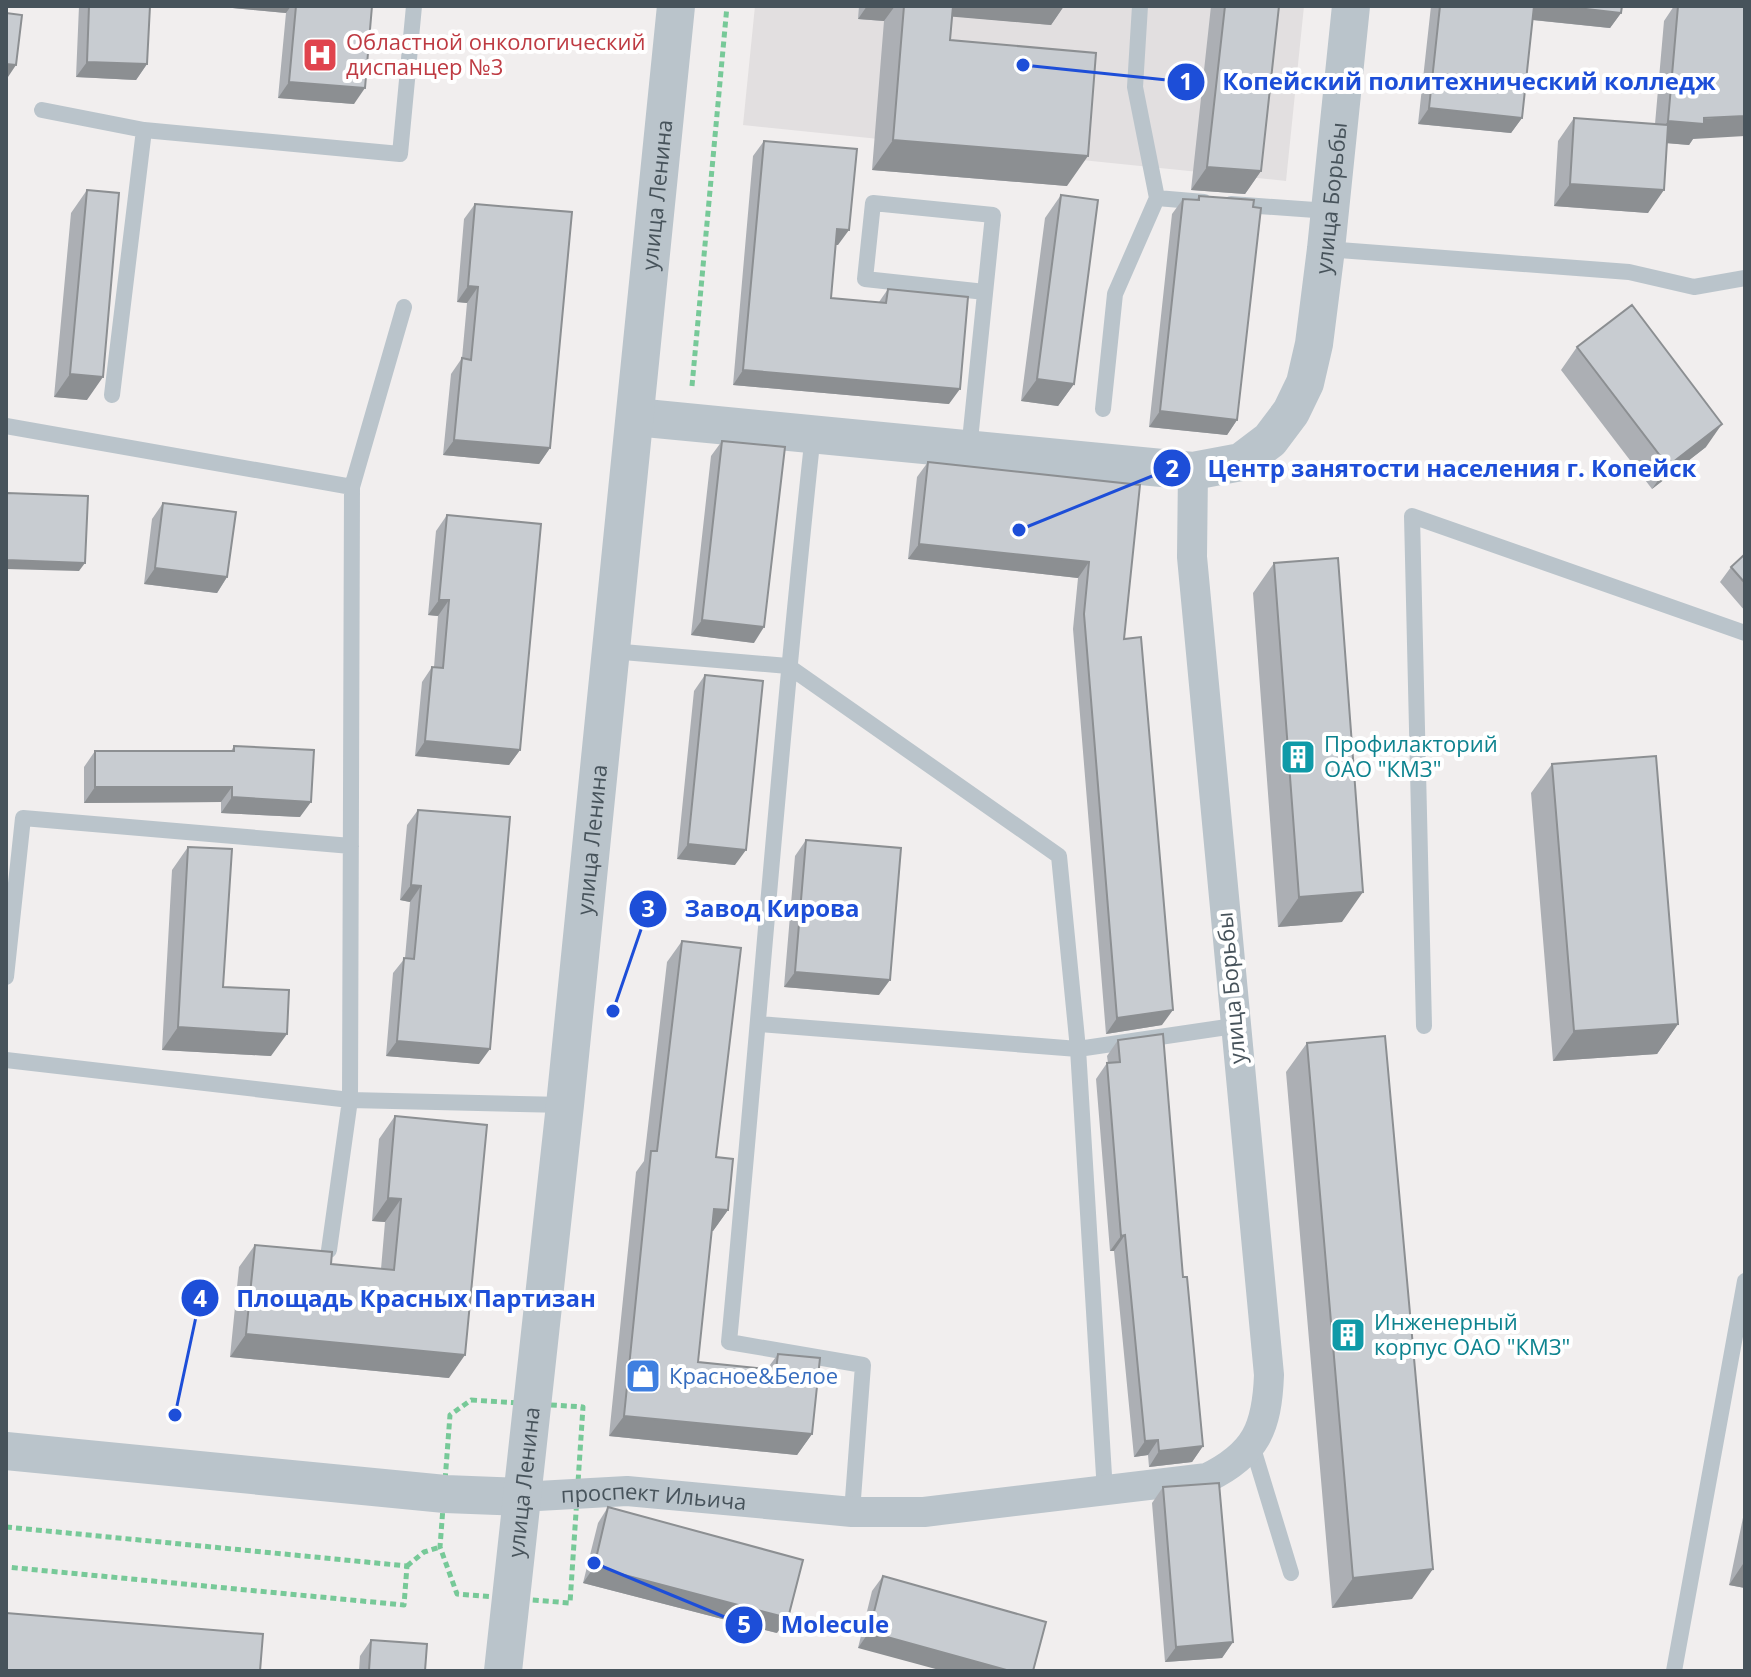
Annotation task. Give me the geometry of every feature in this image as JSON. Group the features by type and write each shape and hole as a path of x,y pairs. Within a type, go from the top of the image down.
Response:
{"street":[{"name":"улица Ленина","path":"503,1671 565,1105 608,651 676,6"},
{"name":"улица Борьбы","path":"635,417 1193,471 1241,462 1270,440 1291,412 1305,383 1314,344 1326,249 1351,6"},
{"name":"улица Борьбы","path":"1193,471 1192,557 1269,1375 1267,1413 1252,1445 1232,1466 1207,1478"},
{"name":"проспект Ильича","path":"6,1451 445,1494 520,1497 627,1491 852,1512 924,1512 1207,1478"}],"lane":[{"path":"42,110 144,130 400,154 414,6"},
{"path":"1103,409 1115,294 1157,198 1135,87 1140,6"},
{"path":"112,395 144,130"},
{"path":"1157,198 1329,211"},
{"path":"969,450 993,215 873,203 865,279 985,292"},
{"path":"1326,249 1629,272 1694,287 1745,278"},
{"path":"329,1250 350,1100 352,487 404,307"},
{"path":"6,426 352,487"},
{"path":"813,434 788,666 760,1024 729,1342 863,1365 852,1512"},
{"path":"1424,1026 1412,516 1745,633"},
{"path":"608,651 788,666 1059,856 1078,1049 1105,1492"},
{"path":"6,977 23,818 351,846"},
{"path":"760,1024 1078,1049 1234,1026"},
{"path":"6,1060 350,1100 565,1105"},
{"path":"1674,1671 1745,1281"},
{"path":"1252,1445 1291,1573"}],"path":[{"path":"689,422 727,6"},
{"path":"6,1527 407,1566 424,1552 440,1547"},
{"path":"6,1567 404,1605 407,1566"}],"shaded area":[{"path":"755,6 1304,6 1286,181 743,125"}],"building":[{"path":"89,6 150,6 147,64 87,62"},
{"name":"Областной онкологический диспанцер №3","path":"296,6 372,6 365,88 289,82"},
{"path":"904,6 953,6 950,40 1096,53 1088,156 893,140"},
{"path":"1225,6 1279,6 1261,171 1207,167"},
{"path":"1440,6 1534,6 1522,118 1429,108"},
{"path":"1560,6 1622,6 1621,13"},
{"path":"1678,6 1745,6 1745,116 1704,118 1704,124 1668,121"},
{"path":"6,13 22,15 16,65 6,64"},
{"path":"1574,118 1668,125 1664,190 1570,184"},
{"path":"764,141 857,149 849,230 837,229 831,298 886,303 888,289 968,297 960,389 743,370"},
{"path":"87,190 119,193 103,377 70,374"},
{"path":"1061,195 1098,200 1074,384 1037,379"},
{"path":"1199,196 1254,200 1253,207 1261,208 1237,420 1160,411 1183,199 1199,200"},
{"path":"475,204 572,212 550,448 454,440 462,358 471,360 478,287 468,286"},
{"path":"1632,305 1722,424 1668,466 1577,347"},
{"path":"722,441 785,447 764,627 702,620"},
{"path":"928,462 1140,485 1124,639 1141,637 1173,1010 1117,1018 1084,614 1089,562 919,544"},
{"path":"7,493 88,496 85,563 6,560"},
{"path":"163,503 236,512 227,577 155,568"},
{"path":"447,515 541,524 520,750 425,741 432,667 443,668 449,600 439,600"},
{"path":"1745,554 1745,583 1731,567"},
{"path":"1338,558 1363,892 1299,897 1274,563"},
{"path":"705,675 763,681 746,850 688,844"},
{"path":"234,746 314,750 311,802 232,797 232,787 95,787 95,751 234,751"},
{"path":"1656,756 1678,1024 1574,1031 1552,764"},
{"path":"418,810 510,817 490,1049 397,1041 404,958 414,959 421,886 411,885"},
{"path":"806,840 901,848 890,980 795,972"},
{"path":"188,847 232,849 223,987 289,990 287,1034 178,1027"},
{"path":"682,941 741,948 716,1157 733,1159 728,1210 714,1209 698,1362 776,1370 778,1354 820,1358 812,1434 624,1416 651,1151 657,1151"},
{"path":"1163,1034 1183,1277 1187,1277 1203,1446 1159,1451 1158,1440 1145,1441 1125,1235 1121,1236 1107,1063 1120,1062 1118,1040"},
{"name":"Инженерный корпус ОАО \"КМЗ\"","path":"1385,1036 1433,1569 1353,1578 1307,1043"},
{"path":"395,1116 487,1125 465,1355 246,1334 255,1245 332,1252 331,1264 394,1270 401,1199 388,1198"},
{"path":"1219,1483 1233,1642 1176,1647 1163,1487"},
{"path":"608,1507 803,1560 788,1618 594,1567"},
{"path":"883,1576 1046,1622 1033,1671 1010,1671 869,1632"},
{"path":"6,1613 263,1634 260,1671 6,1671"},
{"path":"371,1640 427,1644 425,1671 369,1670"}],"place":[{"name":"Областной онкологический диспанцер №3","path":"320,55"},
{"name":"Копейский политехнический колледж","path":"1023,65"},
{"name":"Центр занятости населения г. Копейск","path":"1019,530"},
{"name":"Профилакторий ОАО \"КМЗ\"","path":"1298,757"},
{"name":"Завод Кирова","path":"613,1011"},
{"name":"Инженерный корпус ОАО \"КМЗ\"","path":"1348,1335"},
{"name":"Красное&Белое","path":"643,1376"},
{"name":"Площадь Красных Партизан","path":"175,1415"},
{"name":"Molecule","path":"594,1563"}]}
